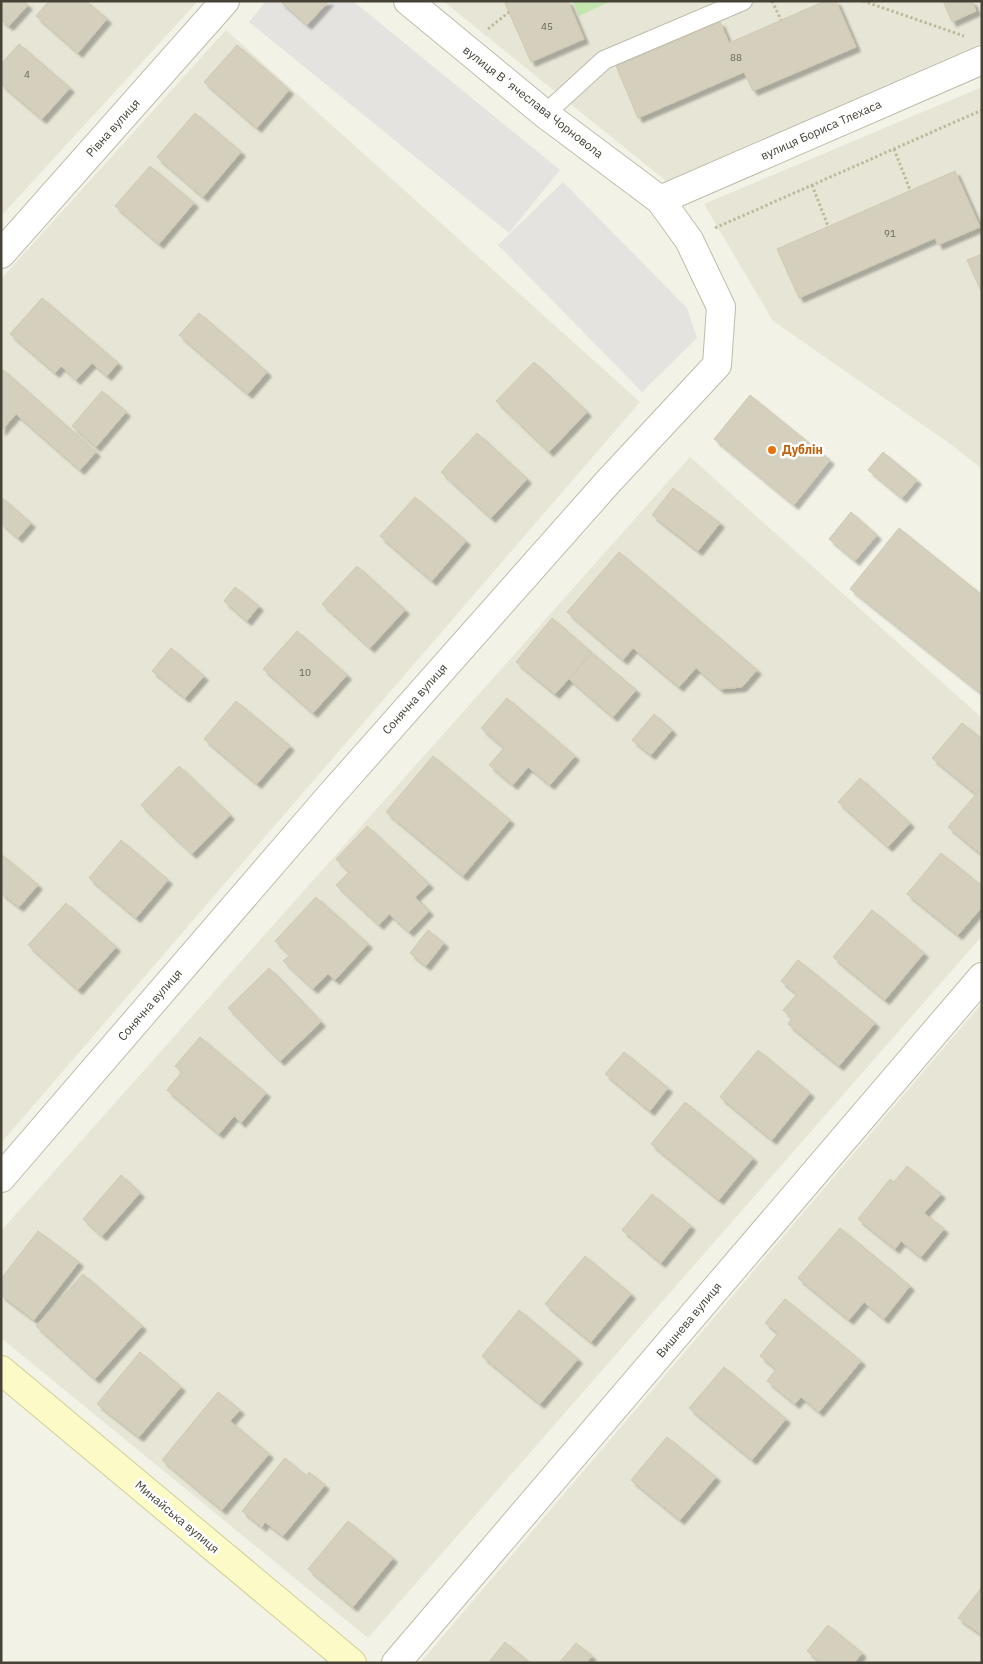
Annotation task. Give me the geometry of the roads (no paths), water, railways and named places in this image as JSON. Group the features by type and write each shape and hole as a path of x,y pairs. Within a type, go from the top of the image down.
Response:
{"street":[{"name":"Рівна вулиця","path":"1,254 225,1"},
{"name":"вулиця Вʼячеслава Чорновола","path":"408,1 545,114 660,200"},
{"name":"вулиця Бориса Тлехаса","path":"660,200 975,61"},
{"name":"Сонячна вулиця","path":"1,1178 330,796 608,482 718,365 721,308 689,240 660,200"},
{"name":"Вишнева вулиця","path":"396,1663 982,977"},
{"name":"Минайська вулиця","path":"1,1370 352,1663"}],"lane":[{"path":"545,114 604,60 743,1"}],"place":[{"name":"Дублін","path":"772,450"}]}
